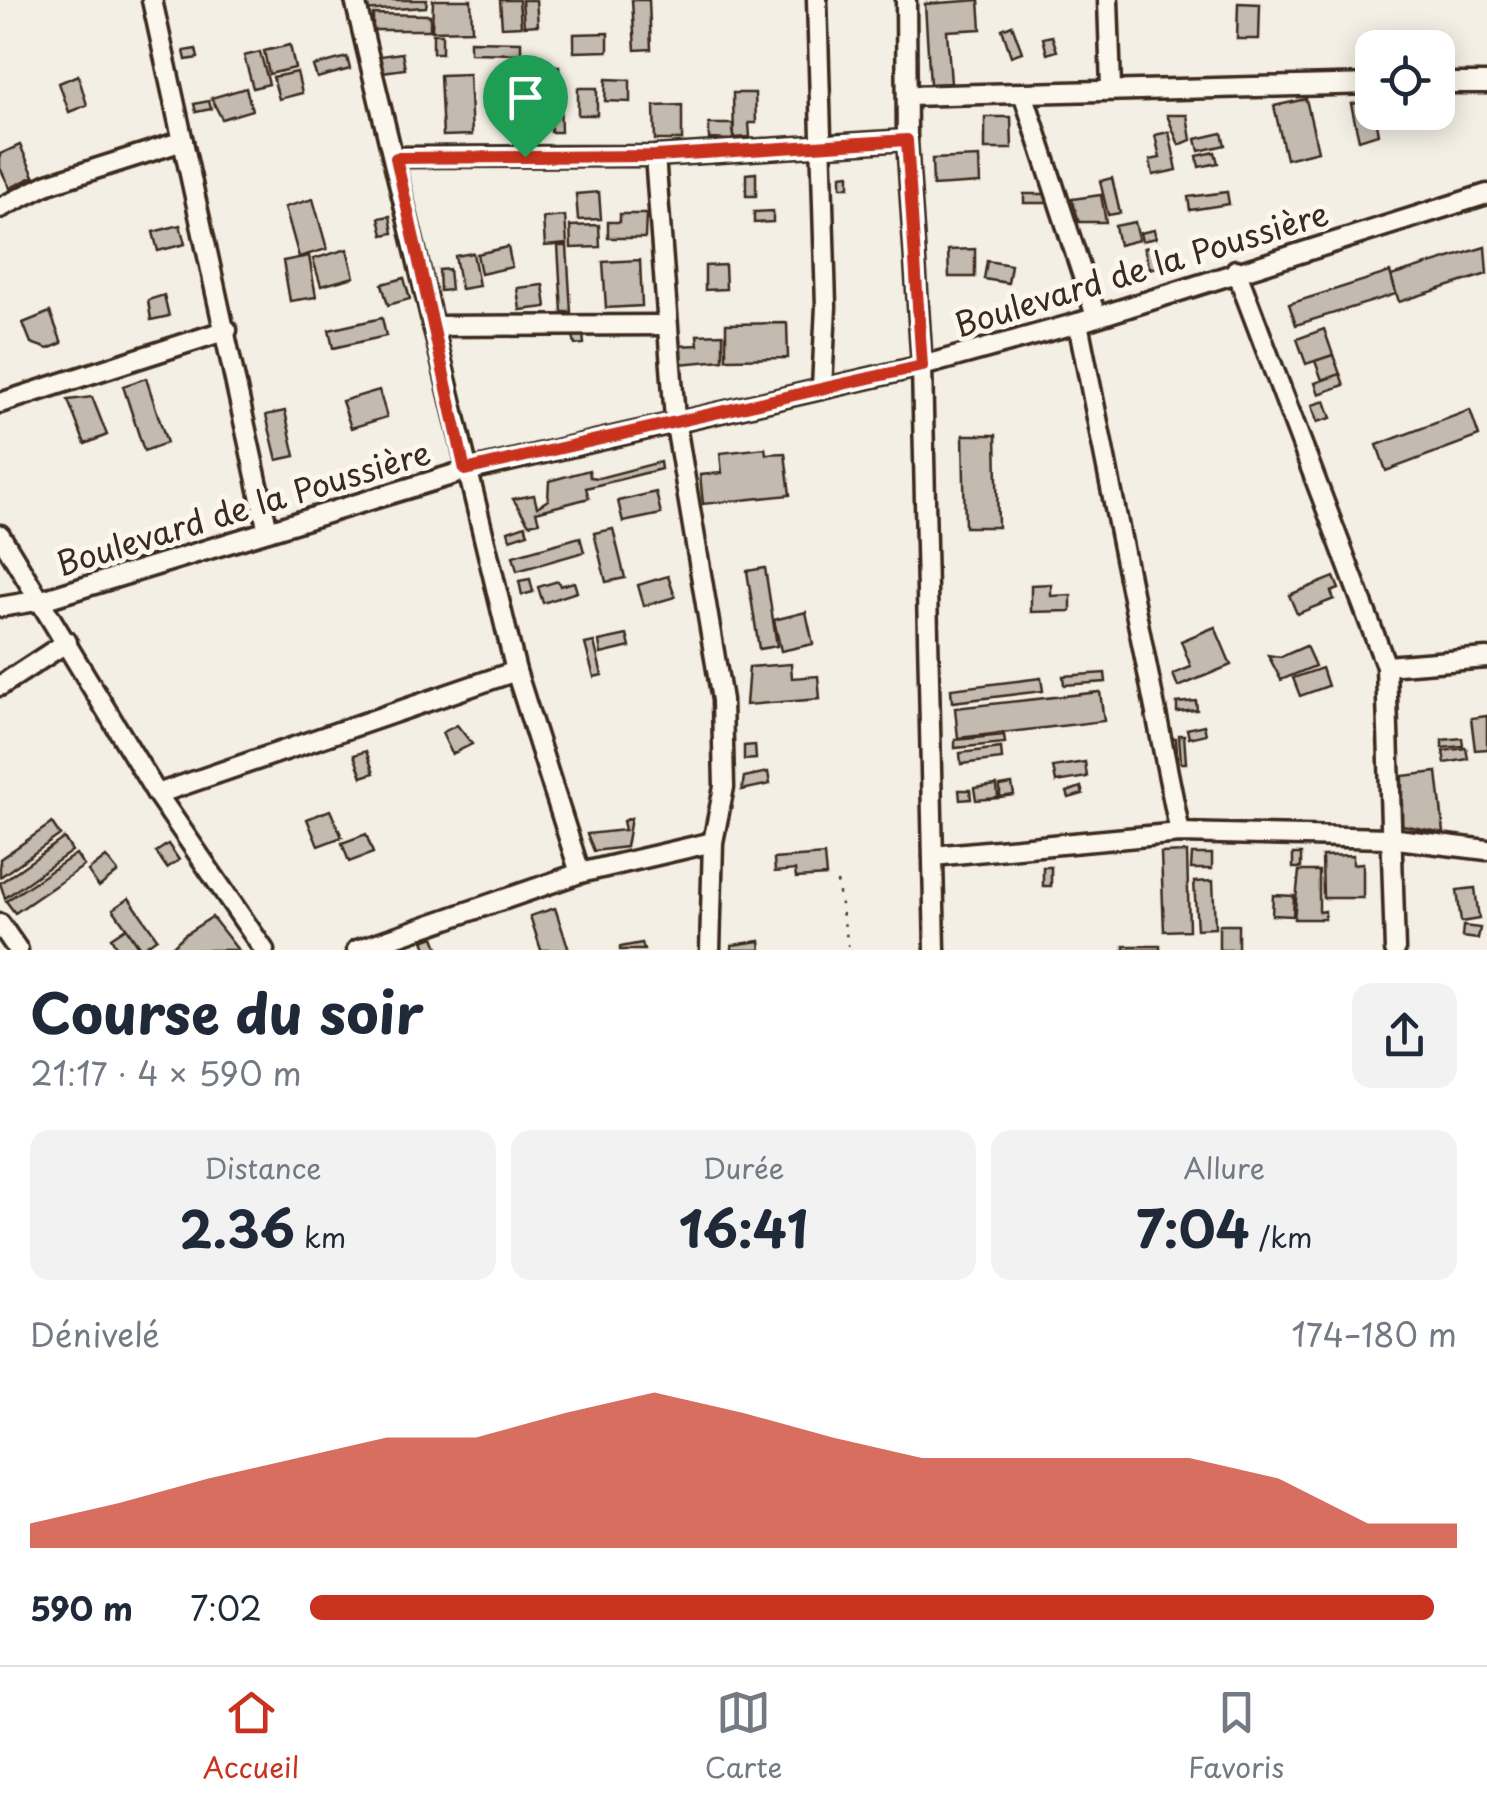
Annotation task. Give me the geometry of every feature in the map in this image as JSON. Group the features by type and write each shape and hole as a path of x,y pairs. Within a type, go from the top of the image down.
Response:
{"street":[{"path":"152,0 268,531"},
{"path":"355,0 396,158 465,470 516,672 580,872"},
{"path":"817,0 826,306 822,388"},
{"path":"906,0 907,140 922,366 935,950"},
{"path":"1108,0 1112,88"},
{"path":"1455,84 1487,83"},
{"path":"908,96 1355,84"},
{"path":"1023,93 1087,319 1180,833"},
{"path":"0,208 48,184 183,140"},
{"path":"396,158 655,156 907,140"},
{"path":"655,156 674,419 722,700 724,787 713,842 710,950"},
{"name":"Boulevard de la Poussière","path":"0,607 42,600 465,470 674,419 922,366 1087,319 1487,194"},
{"path":"1236,270 1386,666 1395,950"},
{"path":"433,326 667,326"},
{"path":"0,403 227,330"},
{"path":"0,535 157,794 264,950"},
{"path":"0,686 67,642"},
{"path":"1386,666 1487,658"},
{"path":"157,794 516,672"},
{"path":"933,856 1180,833 1389,838 1487,850"},
{"path":"356,950 580,872 713,842"},
{"path":"0,924 18,950"}],"path":[{"path":"837,882 849,950"}],"building":[{"path":"362,0 427,0 426,7 362,11"},
{"path":"433,0 471,0 472,30 432,31"},
{"path":"500,0 519,0 521,26 502,27"},
{"path":"522,0 536,0 538,25 524,26"},
{"path":"632,0 649,0 651,49 635,50"},
{"path":"979,0 981,29 947,31 951,83 930,84 925,4"},
{"path":"1238,3 1260,4 1259,39 1237,39"},
{"path":"373,14 430,15 430,30 373,30"},
{"path":"1012,25 1022,52 1011,56 1002,29"},
{"path":"608,33 608,51 574,52 574,34"},
{"path":"433,34 442,34 442,53 433,53"},
{"path":"1052,36 1057,51 1047,54 1043,38"},
{"path":"470,41 521,42 521,54 470,53"},
{"path":"290,45 295,68 269,74 264,51"},
{"path":"196,49 198,58 186,60 184,51"},
{"path":"260,52 269,84 253,88 244,56"},
{"path":"402,53 405,69 382,72 380,56"},
{"path":"530,55 534,92 525,92 522,56"},
{"path":"347,57 350,69 317,78 313,66"},
{"path":"549,66 559,66 561,132 551,132"},
{"path":"297,72 302,93 279,99 273,77"},
{"path":"469,74 472,135 443,136 440,75"},
{"path":"78,75 87,105 69,112 59,83"},
{"path":"606,79 630,80 630,102 605,101"},
{"path":"246,88 252,110 222,119 211,98"},
{"path":"578,88 597,88 597,115 578,115"},
{"path":"733,93 755,93 756,123 749,123 750,137 734,138"},
{"path":"1306,99 1318,151 1286,159 1274,106"},
{"path":"209,101 211,109 196,112 194,104"},
{"path":"682,105 682,140 655,140 654,106"},
{"path":"1167,115 1187,115 1191,140 1179,145"},
{"path":"985,117 1011,117 1012,149 985,149"},
{"path":"709,124 733,124 733,140 709,139"},
{"path":"1357,130 1377,130 1378,134 1359,140"},
{"path":"1169,132 1177,170 1153,175 1150,160 1160,158 1155,135"},
{"path":"1222,133 1225,145 1199,151 1196,139"},
{"path":"20,145 34,176 10,188 0,168 0,154"},
{"path":"1215,152 1218,163 1199,167 1197,156"},
{"path":"979,157 980,183 933,186 932,159"},
{"path":"756,173 756,196 746,196 746,174"},
{"path":"849,174 849,187 841,187 841,175"},
{"path":"1112,178 1120,213 1108,215 1100,181"},
{"path":"599,192 601,219 578,220 576,194"},
{"path":"1227,192 1229,204 1190,210 1188,197"},
{"path":"1024,194 1052,194 1053,203 1024,203"},
{"path":"1101,195 1106,222 1079,222 1072,199"},
{"path":"313,199 327,249 299,257 285,207"},
{"path":"773,211 773,222 754,223 754,212"},
{"path":"620,214 646,214 645,238 608,238 608,222 620,222"},
{"path":"390,216 393,233 383,235 379,218"},
{"path":"565,216 567,244 545,246 543,218"},
{"path":"1135,222 1139,240 1119,245 1115,226"},
{"path":"180,225 185,244 158,251 153,232"},
{"path":"599,225 600,247 571,248 570,226"},
{"path":"1154,230 1156,238 1142,241 1140,233"},
{"path":"1158,244 1161,256 1168,254 1170,263 1150,269 1144,248"},
{"path":"558,246 567,246 571,312 562,312"},
{"path":"508,247 512,267 481,274 477,254"},
{"path":"1485,247 1487,274 1399,302 1391,276"},
{"path":"347,249 354,277 321,286 313,259"},
{"path":"975,249 975,277 949,277 948,250"},
{"path":"473,253 479,286 461,289 455,256"},
{"path":"309,256 316,297 290,301 283,261"},
{"path":"640,260 642,306 606,308 603,262"},
{"path":"987,261 1011,265 1008,283 984,279"},
{"path":"725,265 726,289 705,290 705,266"},
{"path":"449,269 451,290 440,291 439,270"},
{"path":"1390,272 1396,294 1296,325 1289,304"},
{"path":"404,278 410,299 388,305 382,284"},
{"path":"543,285 546,307 520,310 517,288"},
{"path":"164,295 169,316 151,320 148,300"},
{"path":"50,312 62,343 48,349 31,343 23,323"},
{"path":"382,318 386,336 333,348 329,330"},
{"path":"787,323 788,358 726,359 726,324"},
{"path":"1324,329 1333,355 1306,364 1297,339"},
{"path":"583,334 584,344 575,345 573,335"},
{"path":"723,334 723,360 679,364 678,346 698,345 697,335"},
{"path":"1333,355 1340,374 1322,380 1315,361"},
{"path":"1340,374 1344,385 1319,394 1315,383"},
{"path":"146,378 167,443 144,451 123,386"},
{"path":"379,390 387,417 351,428 342,401"},
{"path":"92,397 107,435 85,444 68,400"},
{"path":"1325,401 1331,418 1317,422 1312,405"},
{"path":"1470,410 1479,436 1386,471 1377,445"},
{"path":"285,411 295,456 277,460 266,415"},
{"path":"963,435 996,435 998,527 965,527"},
{"path":"765,448 766,454 785,453 790,495 703,504 700,475 722,473 720,453"},
{"path":"660,462 661,469 586,488 589,498 536,512 539,522 529,524 513,499 534,495 537,507 548,500 549,481 589,470 590,477 599,478"},
{"path":"656,492 661,514 623,522 618,501"},
{"path":"525,525 528,533 510,539 508,531"},
{"path":"613,529 625,578 606,582 594,533"},
{"path":"580,537 584,552 517,571 513,556"},
{"path":"765,568 777,646 759,649 747,571"},
{"path":"668,576 675,597 644,606 638,585"},
{"path":"1334,577 1339,589 1331,592 1334,599 1297,614 1289,595"},
{"path":"530,579 533,592 522,595 519,581"},
{"path":"558,581 560,586 574,582 577,592 543,603 538,587"},
{"path":"1051,584 1051,596 1071,595 1071,611 1031,612 1031,585"},
{"path":"806,612 813,644 781,651 774,620"},
{"path":"1215,627 1231,665 1178,687 1173,674 1191,667 1181,641"},
{"path":"627,635 630,647 601,654 599,641"},
{"path":"594,642 602,675 594,677 585,644"},
{"path":"1306,646 1315,666 1281,680 1268,655 1281,657"},
{"path":"791,664 792,678 818,676 820,699 746,705 749,667"},
{"path":"1322,668 1328,686 1300,696 1293,678"},
{"path":"1105,673 1106,682 1064,685 1063,676"},
{"path":"1041,678 1043,691 952,702 951,689"},
{"path":"1100,692 1104,721 958,738 955,708"},
{"path":"1196,701 1197,710 1177,712 1177,703"},
{"path":"1487,716 1487,749 1475,750 1471,718"},
{"path":"457,725 472,744 452,754 442,733"},
{"path":"1204,725 1206,734 1189,738 1187,729"},
{"path":"1004,735 1005,743 955,748 955,740"},
{"path":"1179,735 1184,735 1186,763 1181,763"},
{"path":"1171,738 1176,738 1178,770 1173,770"},
{"path":"1462,738 1463,746 1442,748 1442,740"},
{"path":"755,745 756,759 744,760 744,746"},
{"path":"1001,748 1002,759 961,764 960,753"},
{"path":"1466,748 1468,759 1445,763 1443,751"},
{"path":"366,751 374,773 362,777 354,755"},
{"path":"1085,762 1087,777 1056,782 1053,767"},
{"path":"768,772 770,784 742,790 744,777"},
{"path":"1437,772 1444,833 1402,825 1402,776"},
{"path":"1012,784 1014,795 1000,797 1000,786"},
{"path":"997,785 998,798 976,800 974,788"},
{"path":"1081,787 1083,794 1069,798 1067,792"},
{"path":"959,790 970,790 971,799 960,800"},
{"path":"330,810 342,837 318,846 307,819"},
{"path":"631,818 626,847 594,851 587,834 625,830 623,821"},
{"path":"52,823 60,835 0,877 0,859"},
{"path":"366,834 373,853 349,862 342,843"},
{"path":"64,838 72,851 5,898 0,883"},
{"path":"168,844 179,860 167,868 156,852"},
{"path":"1187,852 1189,930 1164,931 1161,853"},
{"path":"76,854 84,866 15,913 6,901"},
{"path":"1192,854 1212,854 1212,869 1191,869"},
{"path":"1293,854 1301,854 1301,868 1293,868"},
{"path":"824,855 826,876 796,878 795,870 775,872 774,859"},
{"path":"1353,855 1353,864 1363,863 1363,898 1323,898 1322,856"},
{"path":"106,857 118,872 99,887 88,871"},
{"path":"1043,867 1051,867 1051,886 1043,886"},
{"path":"1299,871 1319,871 1319,912 1325,911 1325,919 1294,919"},
{"path":"1213,881 1215,928 1197,929 1194,882"},
{"path":"1475,888 1479,919 1461,922 1457,890"},
{"path":"1273,895 1294,896 1293,916 1272,915"},
{"path":"129,898 157,938 141,949 113,909"},
{"path":"555,908 569,950 541,950 530,916"},
{"path":"212,917 238,950 169,950 184,935"},
{"path":"1219,925 1238,925 1238,950 1219,950"},
{"path":"1463,926 1480,928 1478,939 1462,937"},
{"path":"126,928 140,950 118,950 111,938"},
{"path":"434,937 439,950 427,950 423,941"},
{"path":"760,941 761,950 732,950 732,945"},
{"path":"642,943 644,950 620,950 620,947"},
{"path":"1124,946 1160,946 1160,950 1124,950"}],"route":[{"path":"907,140 922,366 674,419 465,470 396,158 525,157 655,156 907,140"}]}
